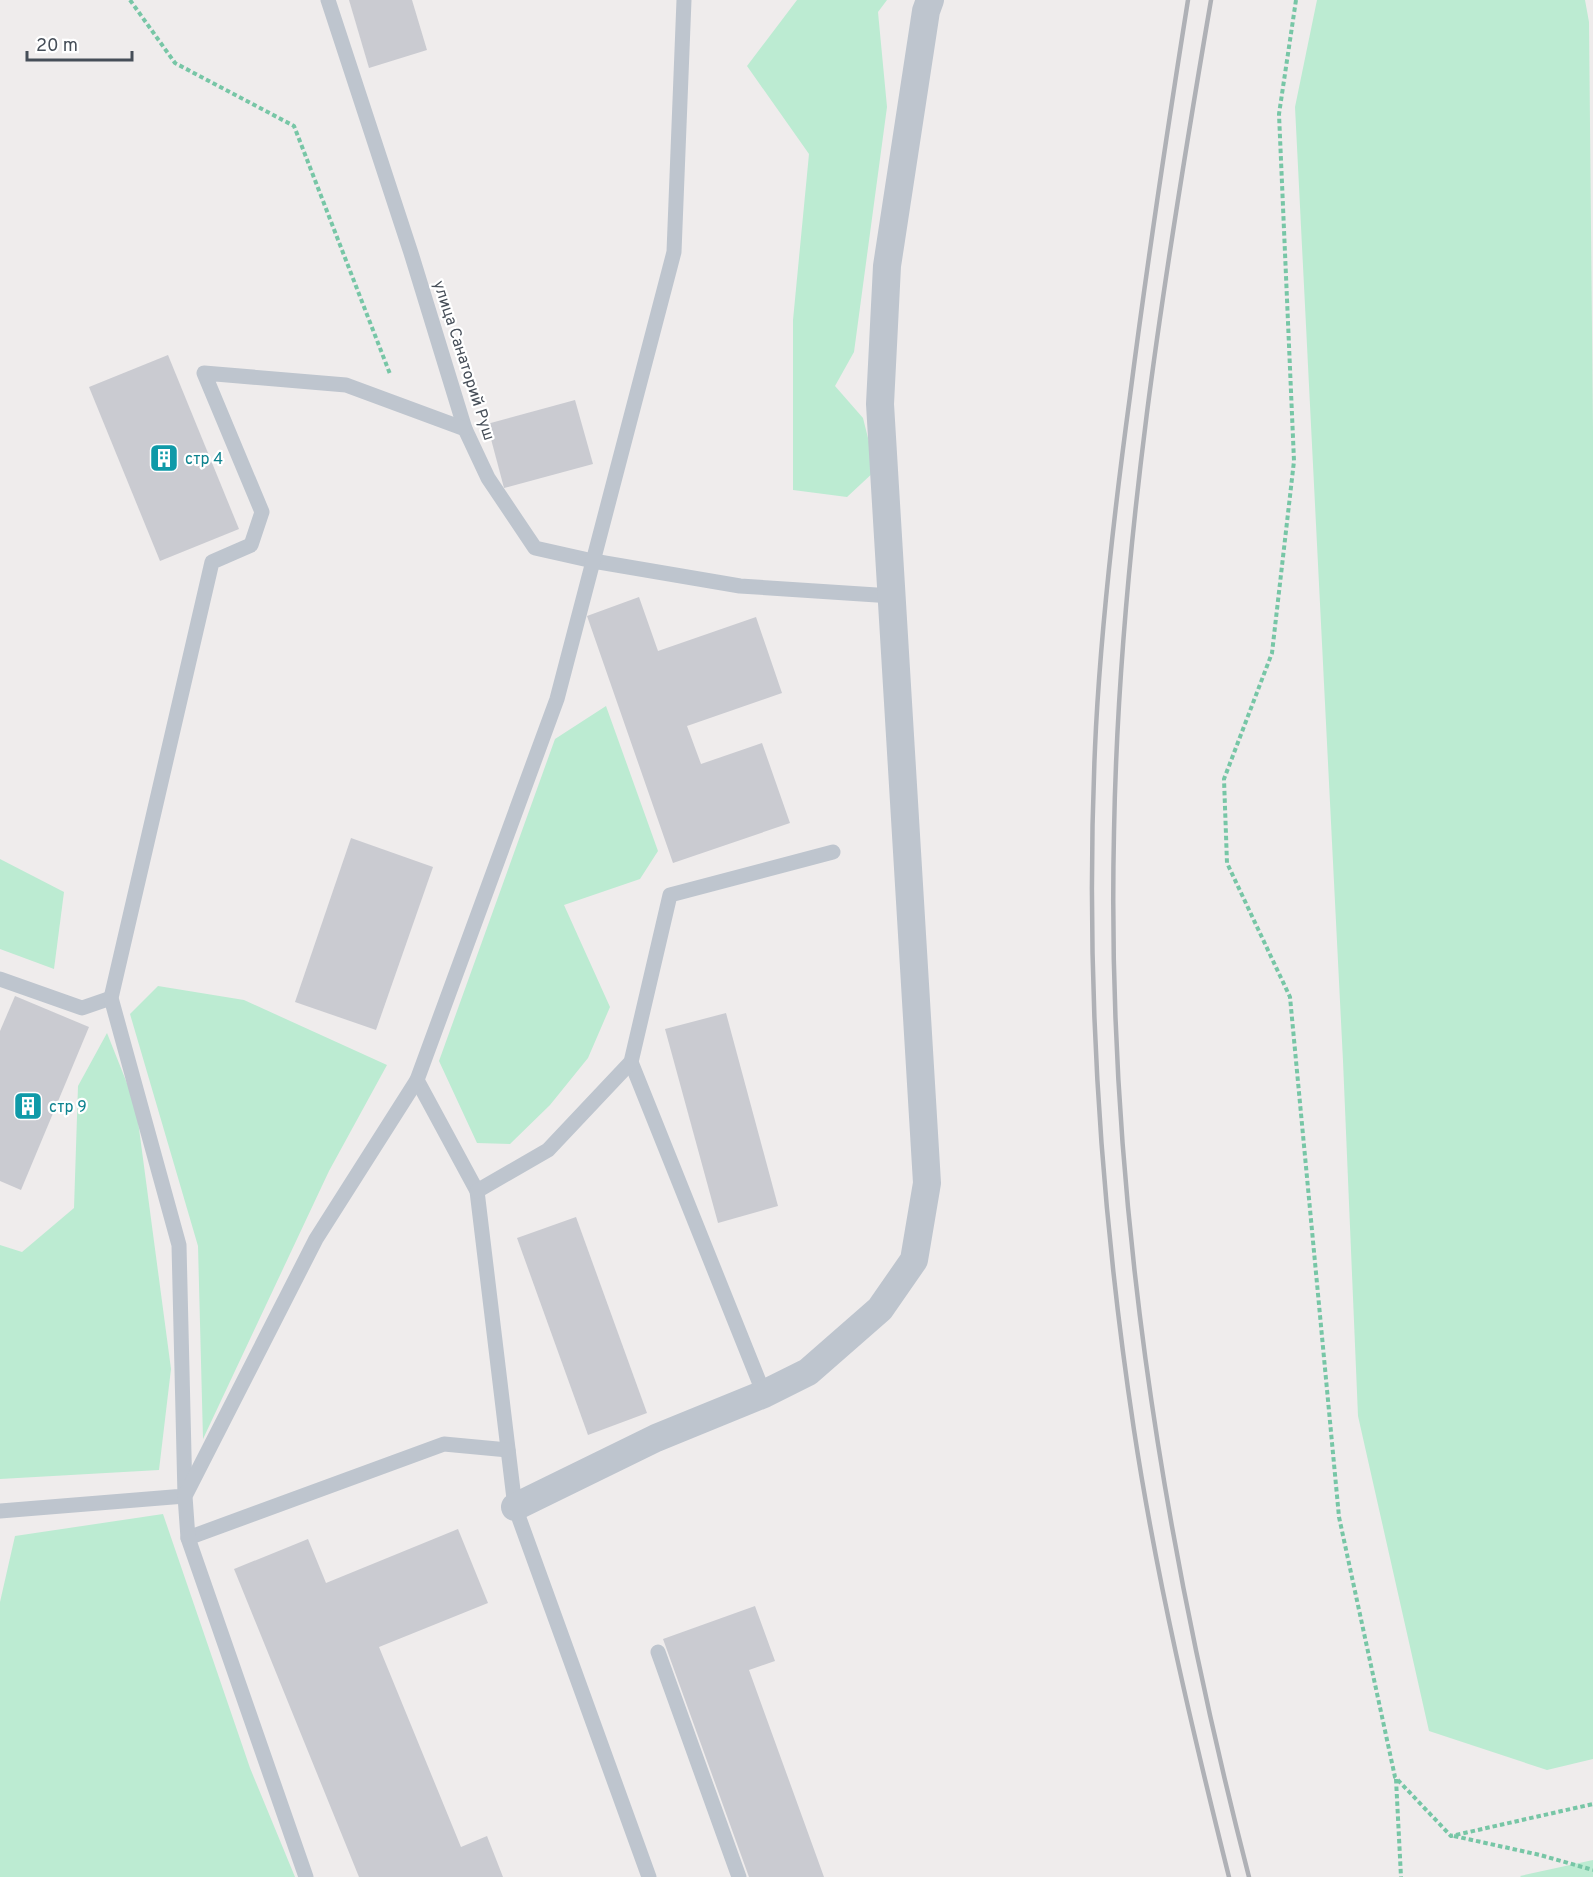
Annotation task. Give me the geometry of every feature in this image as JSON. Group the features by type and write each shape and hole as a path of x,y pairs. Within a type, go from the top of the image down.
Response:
{"street":[{"path":"515,1507 656,1438 764,1394 808,1372 880,1309 914,1260 927,1183 880,404 887,266 926,11 930,0"}],"lane":[{"name":"улица Санаторий Руш","path":"328,0 411,253 465,429 488,477 535,548 593,561 740,586 892,596"},
{"path":"185,1496 316,1239 417,1080 557,699 674,252 684,0"},
{"path":"306,1877 188,1538 179,1245 111,998 212,562 251,544 262,512 204,373 346,385 465,429"},
{"path":"477,1191 548,1150 631,1062 670,895 833,852"},
{"path":"0,979 82,1008 111,998"},
{"path":"631,1062 764,1394"},
{"path":"417,1080 477,1191 515,1507 649,1877"},
{"path":"188,1538 444,1444 508,1450"},
{"path":"0,1511 185,1496"},
{"path":"658,1652 739,1877"}],"path":[{"path":"130,0 175,63 294,126 403,405"},
{"path":"1296,0 1279,114 1294,461 1272,653 1224,779 1227,863 1290,997 1339,1517 1395,1777 1401,1877"},
{"path":"1395,1777 1452,1836 1540,1855 1593,1870"},
{"path":"1452,1836 1593,1804"}],"green space":[{"path":"797,0 887,0 878,12 887,107 854,352 835,386 863,418 876,470 847,497 793,490 793,320 809,154 747,66"},
{"path":"1317,0 1585,0 1589,22 1593,432 1593,1759 1547,1770 1429,1731 1358,1416 1343,1061 1295,107"},
{"path":"606,706 658,851 640,879 564,905 610,1007 588,1058 550,1105 510,1144 477,1143 439,1061 555,739"},
{"path":"0,859 64,892 54,969 0,949"},
{"path":"158,986 244,1000 387,1065 329,1171 203,1439 198,1246 130,1014"},
{"path":"107,1033 136,1106 171,1369 159,1470 0,1479 0,1245 22,1252 74,1208 78,1086"},
{"path":"163,1514 250,1768 295,1877 0,1877 0,1602 15,1536"},
{"path":"1593,1860 1593,1877 1520,1876"}],"building":[{"path":"349,0 412,0 427,50 369,68"},
{"name":"стр 4","path":"168,355 239,529 160,561 89,387"},
{"path":"575,400 593,464 504,488 487,424"},
{"path":"639,597 658,651 756,617 782,693 687,726 701,764 762,743 790,823 673,863 587,616"},
{"path":"351,838 433,867 376,1030 295,1002"},
{"name":"стр 9","path":"15,996 89,1027 21,1190 0,1181 0,1031"},
{"path":"726,1013 778,1206 718,1223 665,1029"},
{"path":"576,1217 647,1413 588,1435 517,1238"},
{"path":"458,1529 488,1603 379,1647 461,1847 487,1836 503,1877 359,1877 234,1569 308,1539 326,1583"},
{"path":"755,1606 775,1661 749,1670 824,1877 749,1877 663,1639"}],"railway":[{"path":"1188,0 1143,297 1105,603 1096,727 1092,903 1097,1080 1103,1168 1134,1430 1153,1543 1176,1655 1229,1877"},
{"path":"1211,0 1161,311 1134,519 1118,727 1114,832 1114,964 1119,1096 1130,1228 1146,1359 1166,1490 1190,1619 1249,1877"}],"place":[{"name":"стр 4","path":"164,458"},
{"name":"стр 9","path":"28,1106"}]}
